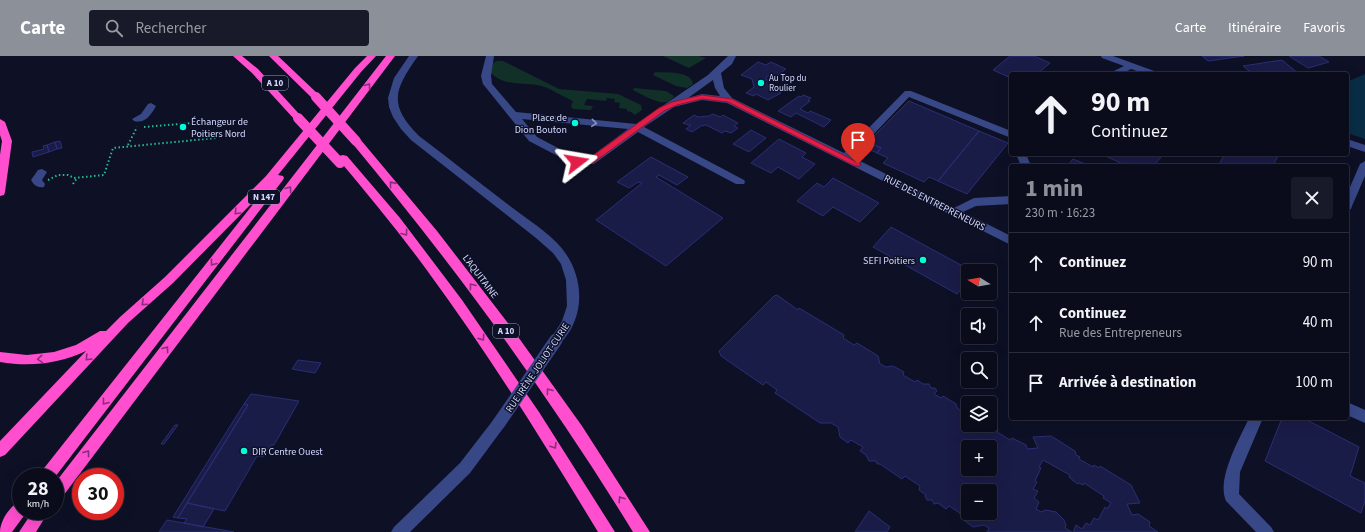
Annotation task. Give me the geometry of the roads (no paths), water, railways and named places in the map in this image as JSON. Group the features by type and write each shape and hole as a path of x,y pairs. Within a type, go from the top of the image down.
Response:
{"highway":[{"path":"237,56 255,71 300,115"},
{"name":"A 10","path":"247,56 402,229 530,407 607,532"},
{"name":"L'AQUITAINE","path":"273,56 316,97 356,141 422,220 488,306 551,394 642,532"},
{"path":"0,357 26,360 44,359 63,355 80,349 100,338 124,320 169,280 270,178 358,70 373,56"},
{"name":"N 147","path":"53,468 373,56"},
{"name":"N 147","path":"64,483 391,56"},
{"path":"0,122 7,142 0,192"},
{"path":"0,451 124,320"},
{"path":"3,532 12,520"},
{"path":"27,532 36,520"}],"street":[{"name":"RUE IRÈNE JOLIOT-CURIE","path":"399,532 465,468 499,423 568,322 574,292 572,276 563,258 554,247 415,138 402,126 396,116 393,106 393,94 396,82 414,56"},
{"path":"490,56 486,76 488,84 533,139 577,162 590,162 661,110 674,104 702,97 729,100"},
{"path":"674,104 726,65 732,56"},
{"path":"1105,56 1122,59 1130,65 1149,72"},
{"path":"1118,72 1126,69 1130,65"},
{"path":"717,72 716,82 719,91 729,100"},
{"path":"845,158 908,93 1009,132"},
{"name":"RUE DES ENTREPRENEURS","path":"729,100 1009,239"},
{"path":"137,124 146,116 151,106"},
{"path":"514,115 637,127 740,182"},
{"path":"1349,143 1365,149"},
{"path":"1349,201 1365,164"},
{"path":"42,172 36,180 43,184"},
{"path":"954,212 974,202 1009,200"},
{"path":"1349,409 1365,417"},
{"path":"1255,420 1233,472 1231,496 1266,532"}],"water":[{"path":"1365,74 1365,139 1349,134 1349,81"}],"place":[{"name":"Au Top du Roulier","path":"761,83"},
{"name":"Place de Dion Bouton","path":"575,123"},
{"name":"Échangeur de Poitiers Nord","path":"183,127"},
{"name":"SEFI Poitiers","path":"923,260"},
{"name":"DIR Centre Ouest","path":"244,451"}]}
